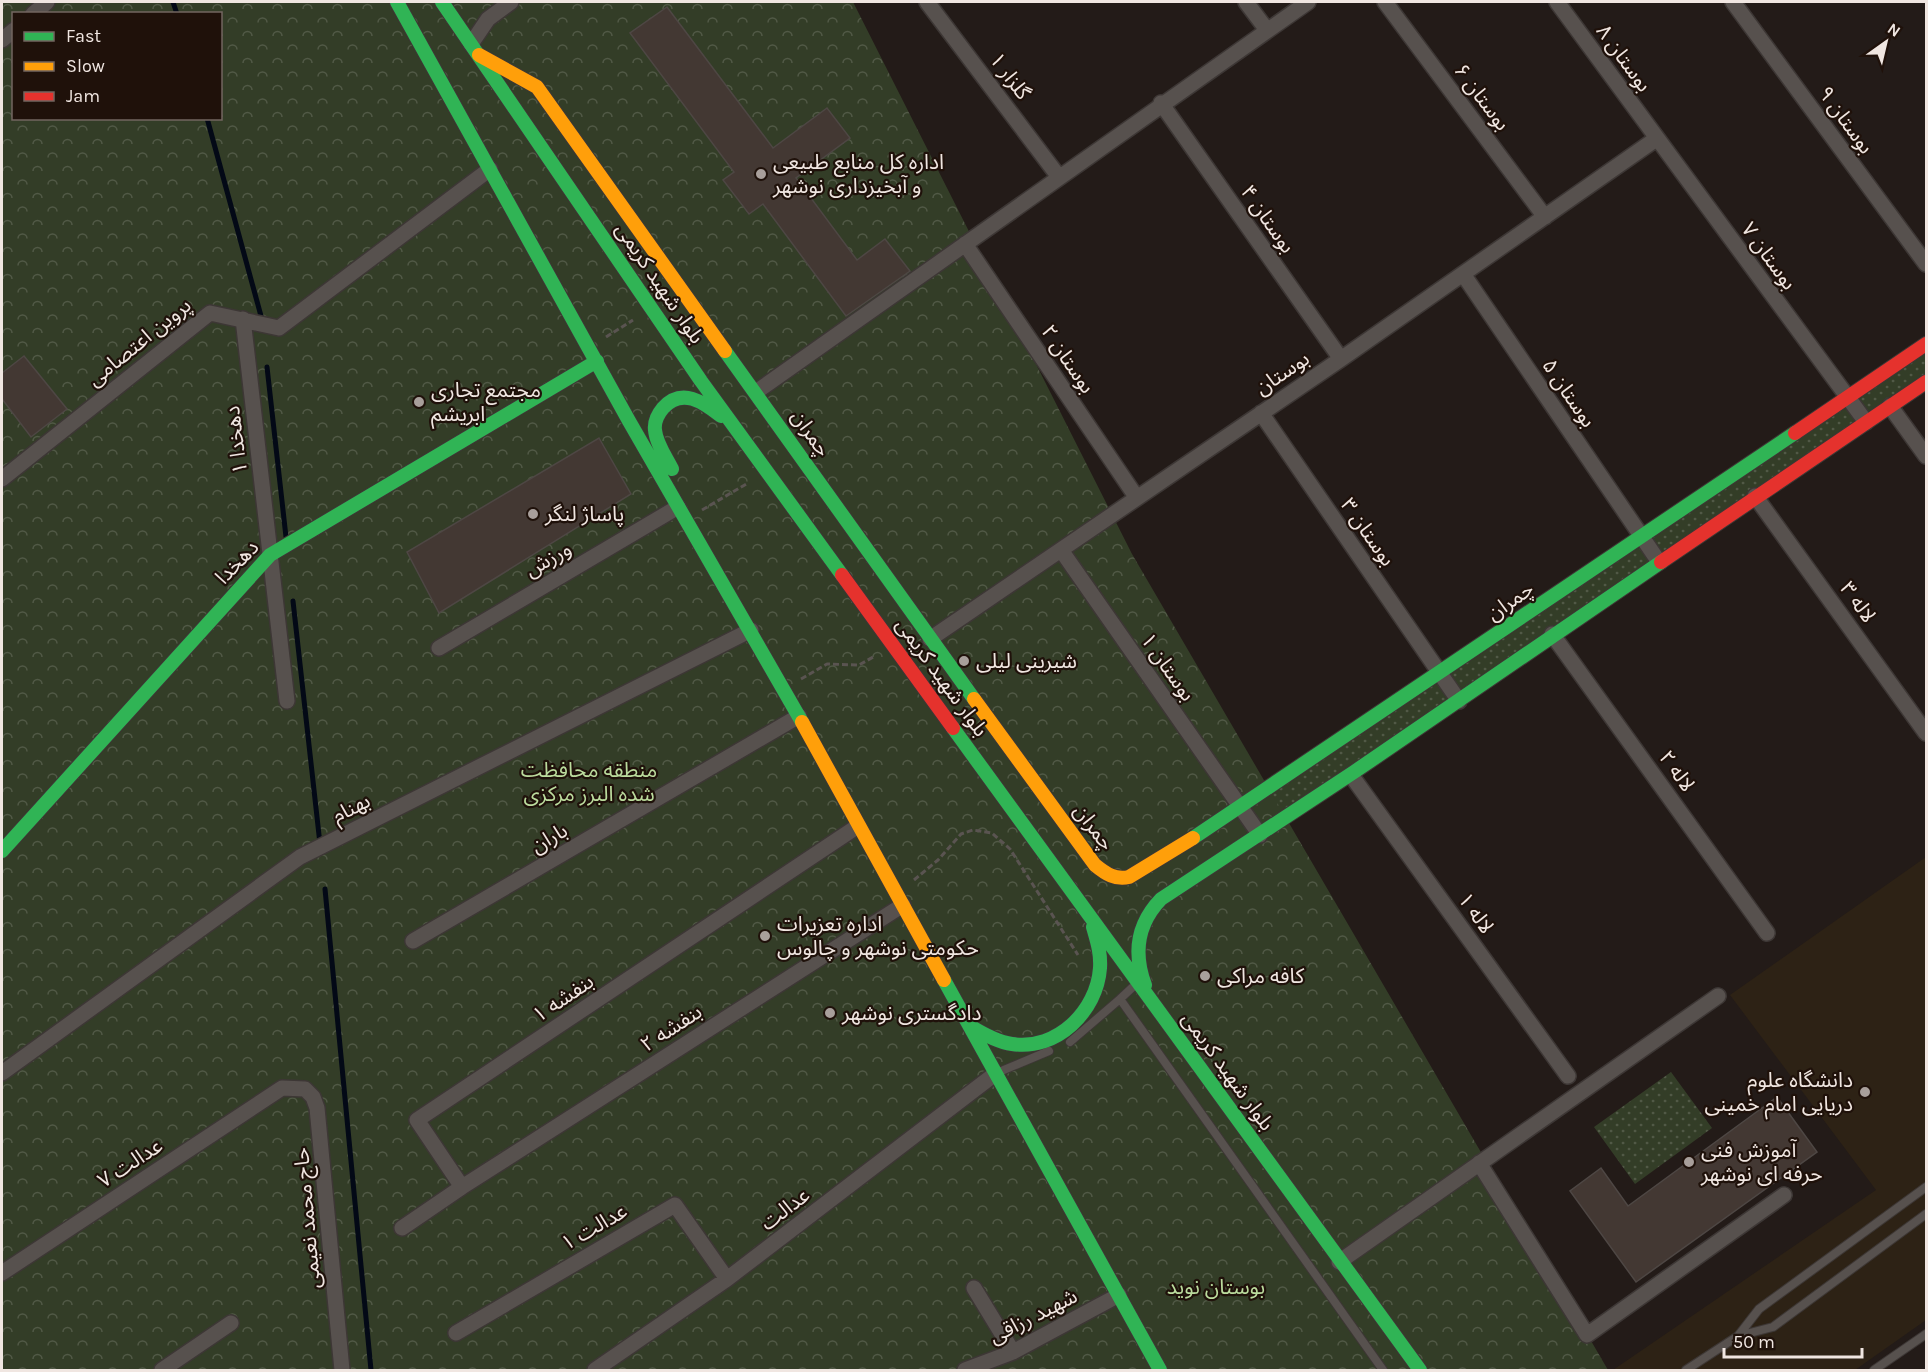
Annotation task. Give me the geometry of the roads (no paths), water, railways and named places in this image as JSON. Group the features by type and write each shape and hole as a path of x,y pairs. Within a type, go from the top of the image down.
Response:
{"street":[{"path":"35,12 47,2"},
{"path":"397,2 678,507 784,689 1160,1371"},
{"name":"بلوار شهید کریمی","path":"442,2 733,424 1420,1371"},
{"path":"475,49 488,19 510,2"},
{"name":"گلزار ۱","path":"927,2 1059,177"},
{"path":"1246,2 1267,30"},
{"path":"756,392 1161,103 1308,2"},
{"name":"بوستان ۶","path":"1385,2 1545,217"},
{"name":"بوستان ۸","path":"1557,2 1656,139"},
{"name":"بوستان ۹","path":"1733,2 1926,264"},
{"name":"چمران","path":"475,49 537,87 930,639 1095,865 1109,876 1127,879 1135,875 1240,808 1926,344"},
{"name":"بوستان ۴","path":"1161,103 1341,359"},
{"name":"بوستان","path":"930,639 1341,359 1656,139"},
{"name":"بوستان ۷","path":"1656,139 1866,422"},
{"name":"پروین اعتصامی","path":"2,479 210,312 279,328 490,169"},
{"name":"بوستان ۲","path":"964,244 1137,498"},
{"name":"بوستان ۵","path":"1463,274 1659,562"},
{"name":"دهخدا ۱","path":"243,320 287,701"},
{"name":"دهخدا","path":"2,851 270,555 597,361"},
{"path":"1150,997 1137,960 1140,933 1150,912 1161,899 1351,775 1552,634 1926,382"},
{"path":"705,551 697,513 662,450 655,427 660,410 673,401 686,397 704,402 733,424"},
{"path":"1890,406 1926,456"},
{"name":"بوستان ۳","path":"1261,413 1459,701"},
{"name":"لاله ۳","path":"1755,496 1926,733"},
{"name":"ورزش","path":"439,648 678,507"},
{"name":"بوستان ۱","path":"1061,550 1260,835"},
{"name":"بهنام","path":"2,1073 300,857 751,630"},
{"name":"لاله ۲","path":"1552,634 1767,933"},
{"name":"باران","path":"413,941 799,716"},
{"name":"لاله ۱","path":"1351,775 1568,1076"},
{"name":"بنفشه ۱","path":"462,1187 417,1120 858,826"},
{"name":"بنفشه ۲","path":"462,1187 900,898"},
{"path":"970,1026 992,1040 1018,1045 1044,1041 1068,1029 1087,1010 1098,987 1102,960 1096,934 1085,909"},
{"path":"1339,1262 1718,996"},
{"name":"عدالت","path":"595,1371 728,1279 995,1074"},
{"name":"۷ عدالت","path":"2,1274 282,1088"},
{"name":"حاج محمد نعیمی","path":"282,1088 305,1089 313,1097 317,1108 342,1371"},
{"path":"1479,1163 1587,1335 1784,1195"},
{"path":"402,1228 462,1187"},
{"name":"عدالت ۱","path":"456,1333 675,1205 728,1279"},
{"path":"974,1288 1013,1352"},
{"name":"شهید رزاقی","path":"965,1371 1013,1352 1119,1295"},
{"path":"162,1371 161,1369 231,1323"}],"lane":[{"path":"1070,1042 1138,981"},
{"path":"1120,999 1383,1371"},
{"path":"995,1074 1059,1047"},
{"path":"1686,1371 1738,1336 1759,1309 1926,1187"},
{"path":"1738,1336 1773,1327 1926,1214"},
{"path":"1874,1371 1926,1334"}],"waterway":[{"path":"173,2 176,12"},
{"path":"208,120 261,316"},
{"path":"267,367 286,537"},
{"path":"293,601 320,844"},
{"path":"325,889 371,1370"}],"place":[{"name":"اداره كل منابع طبيعی و آبخيزداری نوشهر","path":"761,174"},
{"name":"مجتمع تجاری ابریشم","path":"419,402"},
{"name":"پاساژ لنگر","path":"533,514"},
{"name":"شیرینی لیلی","path":"964,661"},
{"name":"اداره تعزیرات حکومتی نوشهر و چالوس","path":"765,936"},
{"name":"کافه مراکی","path":"1205,976"},
{"name":"دادگستری نوشهر","path":"830,1013"},
{"name":"دانشگاه علوم دریایی امام خمینی","path":"1865,1092"},
{"name":"آموزش فنی حرفه ای نوشهر","path":"1689,1162"}],"park label":[{"name":"منطقه محافظت شده البرز مرکزی","path":"589,782"},
{"name":"بوستان نوید","path":"1216,1287"}]}
